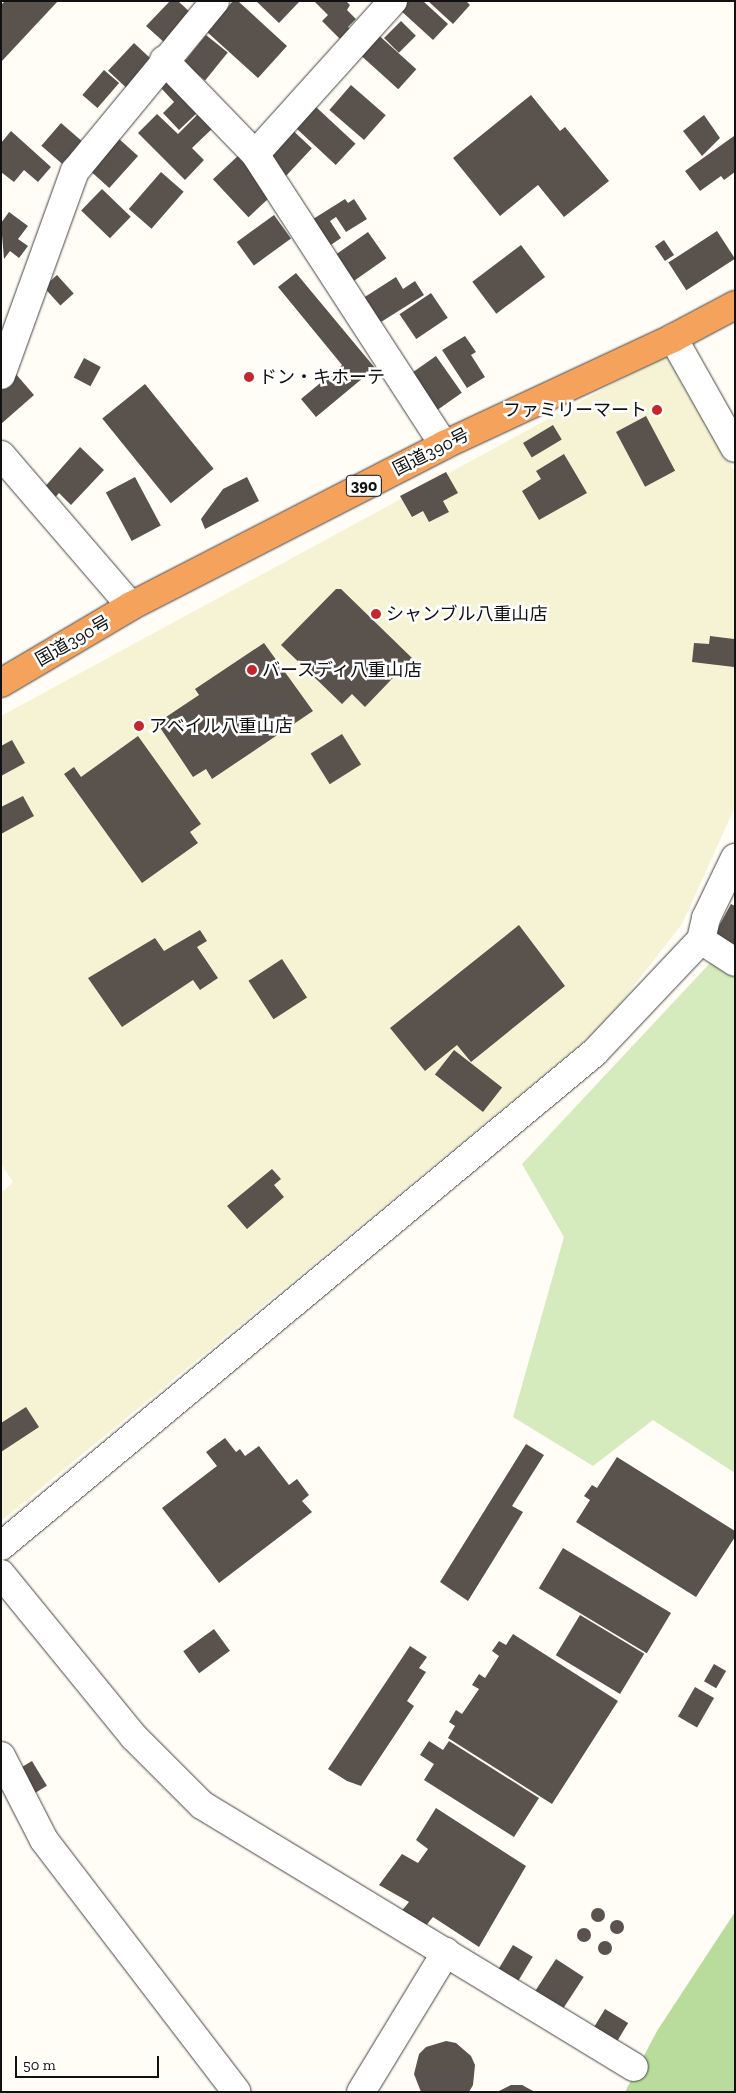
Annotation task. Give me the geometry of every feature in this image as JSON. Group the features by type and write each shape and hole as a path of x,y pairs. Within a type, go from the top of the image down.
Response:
{"highway":[{"name":"国道390号","path":"1,683 132,606 444,445 673,338 735,305"}],"street":[{"path":"1,374 75,171 214,1"},
{"path":"255,154 392,1"},
{"path":"164,60 255,154 444,445"},
{"path":"673,338 735,448"},
{"path":"1,455 132,606"},
{"path":"1,1546 594,1053 701,940 706,918 735,858"},
{"path":"701,940 735,962"},
{"path":"1,1574 134,1737 202,1804 634,2067"},
{"path":"1,1756 44,1840 237,2092"},
{"path":"361,2092 446,1952"}],"shaded area":[{"path":"668,354 678,377 735,472 735,807 682,924 601,1028 1,1521 1,1193 13,1182 1,1164 1,716"}],"green space":[{"path":"712,961 735,977 735,1473 653,1420 593,1466 513,1417 564,1237 522,1164"},
{"path":"735,1912 735,2092 625,2092 657,2031"}],"building":[{"path":"5,1 58,1 1,62 1,5"},
{"path":"170,1 178,1 193,15 166,44 146,26"},
{"path":"233,1 238,1 287,46 258,78 206,31"},
{"path":"256,1 298,1 299,2 279,23"},
{"path":"314,1 346,1 350,5 347,10 356,19 348,27 354,33 344,43 322,21 328,15"},
{"path":"406,1 423,1 448,24 433,40 399,9"},
{"path":"428,1 466,1 470,5 453,24"},
{"path":"401,21 416,36 399,53 384,38"},
{"path":"374,31 416,69 398,89 356,51"},
{"path":"206,35 228,53 205,81 183,63"},
{"path":"134,43 158,66 132,93 108,71"},
{"path":"104,70 119,83 97,108 82,95"},
{"path":"170,80 197,113 179,130 163,113 174,102 161,88"},
{"path":"351,85 386,115 364,140 329,110"},
{"path":"531,95 560,131 565,127 609,181 564,217 538,185 500,216 453,158"},
{"path":"316,107 355,144 336,165 296,128"},
{"path":"202,110 217,124 192,148 204,160 185,180 138,133 157,114 178,134"},
{"path":"704,115 720,138 702,156 683,131"},
{"path":"61,123 89,147 69,170 41,146"},
{"path":"287,125 312,148 286,176 261,153"},
{"path":"11,131 51,167 38,182 24,170 14,182 1,172 1,143"},
{"path":"734,136 735,172 724,180 721,176 700,191 685,171"},
{"path":"118,138 138,156 109,188 89,170"},
{"path":"240,154 275,192 248,217 213,179"},
{"path":"161,172 184,192 151,229 129,209"},
{"path":"102,189 131,217 110,238 81,211"},
{"path":"345,199 348,203 354,199 367,219 346,232 336,217 330,221 341,238 322,251 310,221"},
{"path":"9,212 28,226 18,239 28,246 19,258 10,251 4,259 1,223"},
{"path":"274,215 291,238 254,265 237,242"},
{"path":"717,231 735,259 686,290 668,263"},
{"path":"368,232 386,258 349,284 331,258"},
{"path":"664,240 674,255 665,261 655,246"},
{"path":"521,245 545,277 496,314 472,282"},
{"path":"296,273 375,368 316,417 301,399 342,365 278,287"},
{"path":"57,275 74,294 60,306 44,287"},
{"path":"396,277 403,289 415,281 424,295 373,327 357,302"},
{"path":"431,293 448,318 416,339 399,314"},
{"path":"465,336 476,352 471,355 485,377 467,388 442,350"},
{"path":"436,356 462,393 435,412 409,375"},
{"path":"84,358 101,367 90,386 74,377"},
{"path":"15,373 34,395 1,424 1,385"},
{"path":"145,384 214,469 171,503 102,419"},
{"path":"646,416 675,471 645,487 616,432"},
{"path":"553,425 562,440 532,458 523,443"},
{"path":"80,447 104,470 71,505 59,493 53,500 42,490"},
{"path":"564,454 587,493 539,520 522,491 541,479 536,471"},
{"path":"446,472 458,493 443,501 449,512 429,522 423,511 412,517 400,496"},
{"path":"135,477 161,526 132,541 106,492"},
{"path":"247,477 259,501 205,529 201,519 223,489"},
{"path":"336,589 341,589 412,658 365,707 352,694 342,704 281,645"},
{"path":"710,636 734,639 734,667 692,662 694,643 709,644"},
{"path":"264,643 313,711 212,779 206,769 193,777 157,723 199,695 195,689"},
{"path":"342,734 361,765 330,784 311,754"},
{"path":"138,736 201,824 190,832 198,843 142,883 64,774 74,767 81,777"},
{"path":"12,740 25,763 1,776 1,746"},
{"path":"23,796 34,816 1,834 1,807"},
{"path":"731,904 735,906 735,949 710,942"},
{"path":"519,925 565,986 471,1062 457,1045 425,1071 390,1028"},
{"path":"200,930 207,941 197,947 218,978 200,990 193,980 122,1027 88,978 155,938 164,951"},
{"path":"282,959 307,998 274,1019 248,981"},
{"path":"454,1050 502,1088 483,1112 435,1074"},
{"path":"272,1169 281,1179 274,1185 284,1197 247,1229 227,1206"},
{"path":"26,1407 39,1427 1,1452 1,1423"},
{"path":"225,1438 236,1452 240,1449 245,1456 259,1446 289,1485 297,1479 309,1495 302,1501 312,1512 219,1583 162,1508 217,1466 206,1452"},
{"path":"526,1444 544,1455 512,1506 523,1512 468,1601 440,1582"},
{"path":"617,1457 735,1531 735,1537 696,1597 576,1522 590,1500 584,1496 592,1485 597,1488"},
{"path":"563,1548 671,1613 647,1653 539,1588"},
{"path":"580,1615 644,1654 620,1694 556,1655"},
{"path":"214,1629 230,1651 199,1673 183,1651"},
{"path":"513,1634 618,1701 552,1804 448,1738 455,1726 449,1722 456,1710 462,1714 479,1689 472,1685 479,1674 485,1678 499,1656 492,1651 499,1641 506,1645"},
{"path":"410,1646 427,1657 419,1668 426,1672 407,1701 414,1706 361,1786 347,1781 328,1769"},
{"path":"714,1664 726,1671 716,1688 704,1681"},
{"path":"695,1687 714,1698 697,1727 678,1716"},
{"path":"429,1741 443,1750 449,1741 539,1798 514,1837 424,1780 434,1764 420,1755"},
{"path":"32,1761 47,1786 27,1798 12,1773"},
{"path":"436,1808 526,1866 479,1947 433,1917 424,1928 399,1914 409,1902 379,1885 402,1854 418,1863 428,1849 416,1840"},
{"path":"598,1908 603,1910 605,1915 603,1920 598,1922 593,1920 591,1915 593,1910"},
{"path":"617,1920 622,1922 624,1927 622,1932 617,1934 612,1932 610,1927 612,1922"},
{"path":"584,1928 589,1930 591,1935 589,1940 584,1942 579,1940 577,1935 579,1930"},
{"path":"605,1941 610,1943 612,1948 610,1953 605,1955 600,1953 598,1948 600,1943"},
{"path":"513,1945 533,1957 514,1988 494,1976"},
{"path":"556,1959 584,1977 559,2015 531,1997"},
{"path":"605,2009 628,2023 617,2041 594,2027"},
{"path":"446,2041 456,2043 471,2056 475,2065 473,2085 469,2092 421,2092 414,2074 419,2054 426,2047"},
{"path":"511,2085 522,2085 535,2092 497,2092"}],"place":[{"name":"ドン・キホーテ","path":"249,377"},
{"name":"ファミリーマート","path":"657,410"},
{"name":"シャンブル八重山店","path":"376,614"},
{"name":"バースディ八重山店","path":"252,670"},
{"name":"アベイル八重山店","path":"139,726"}]}
